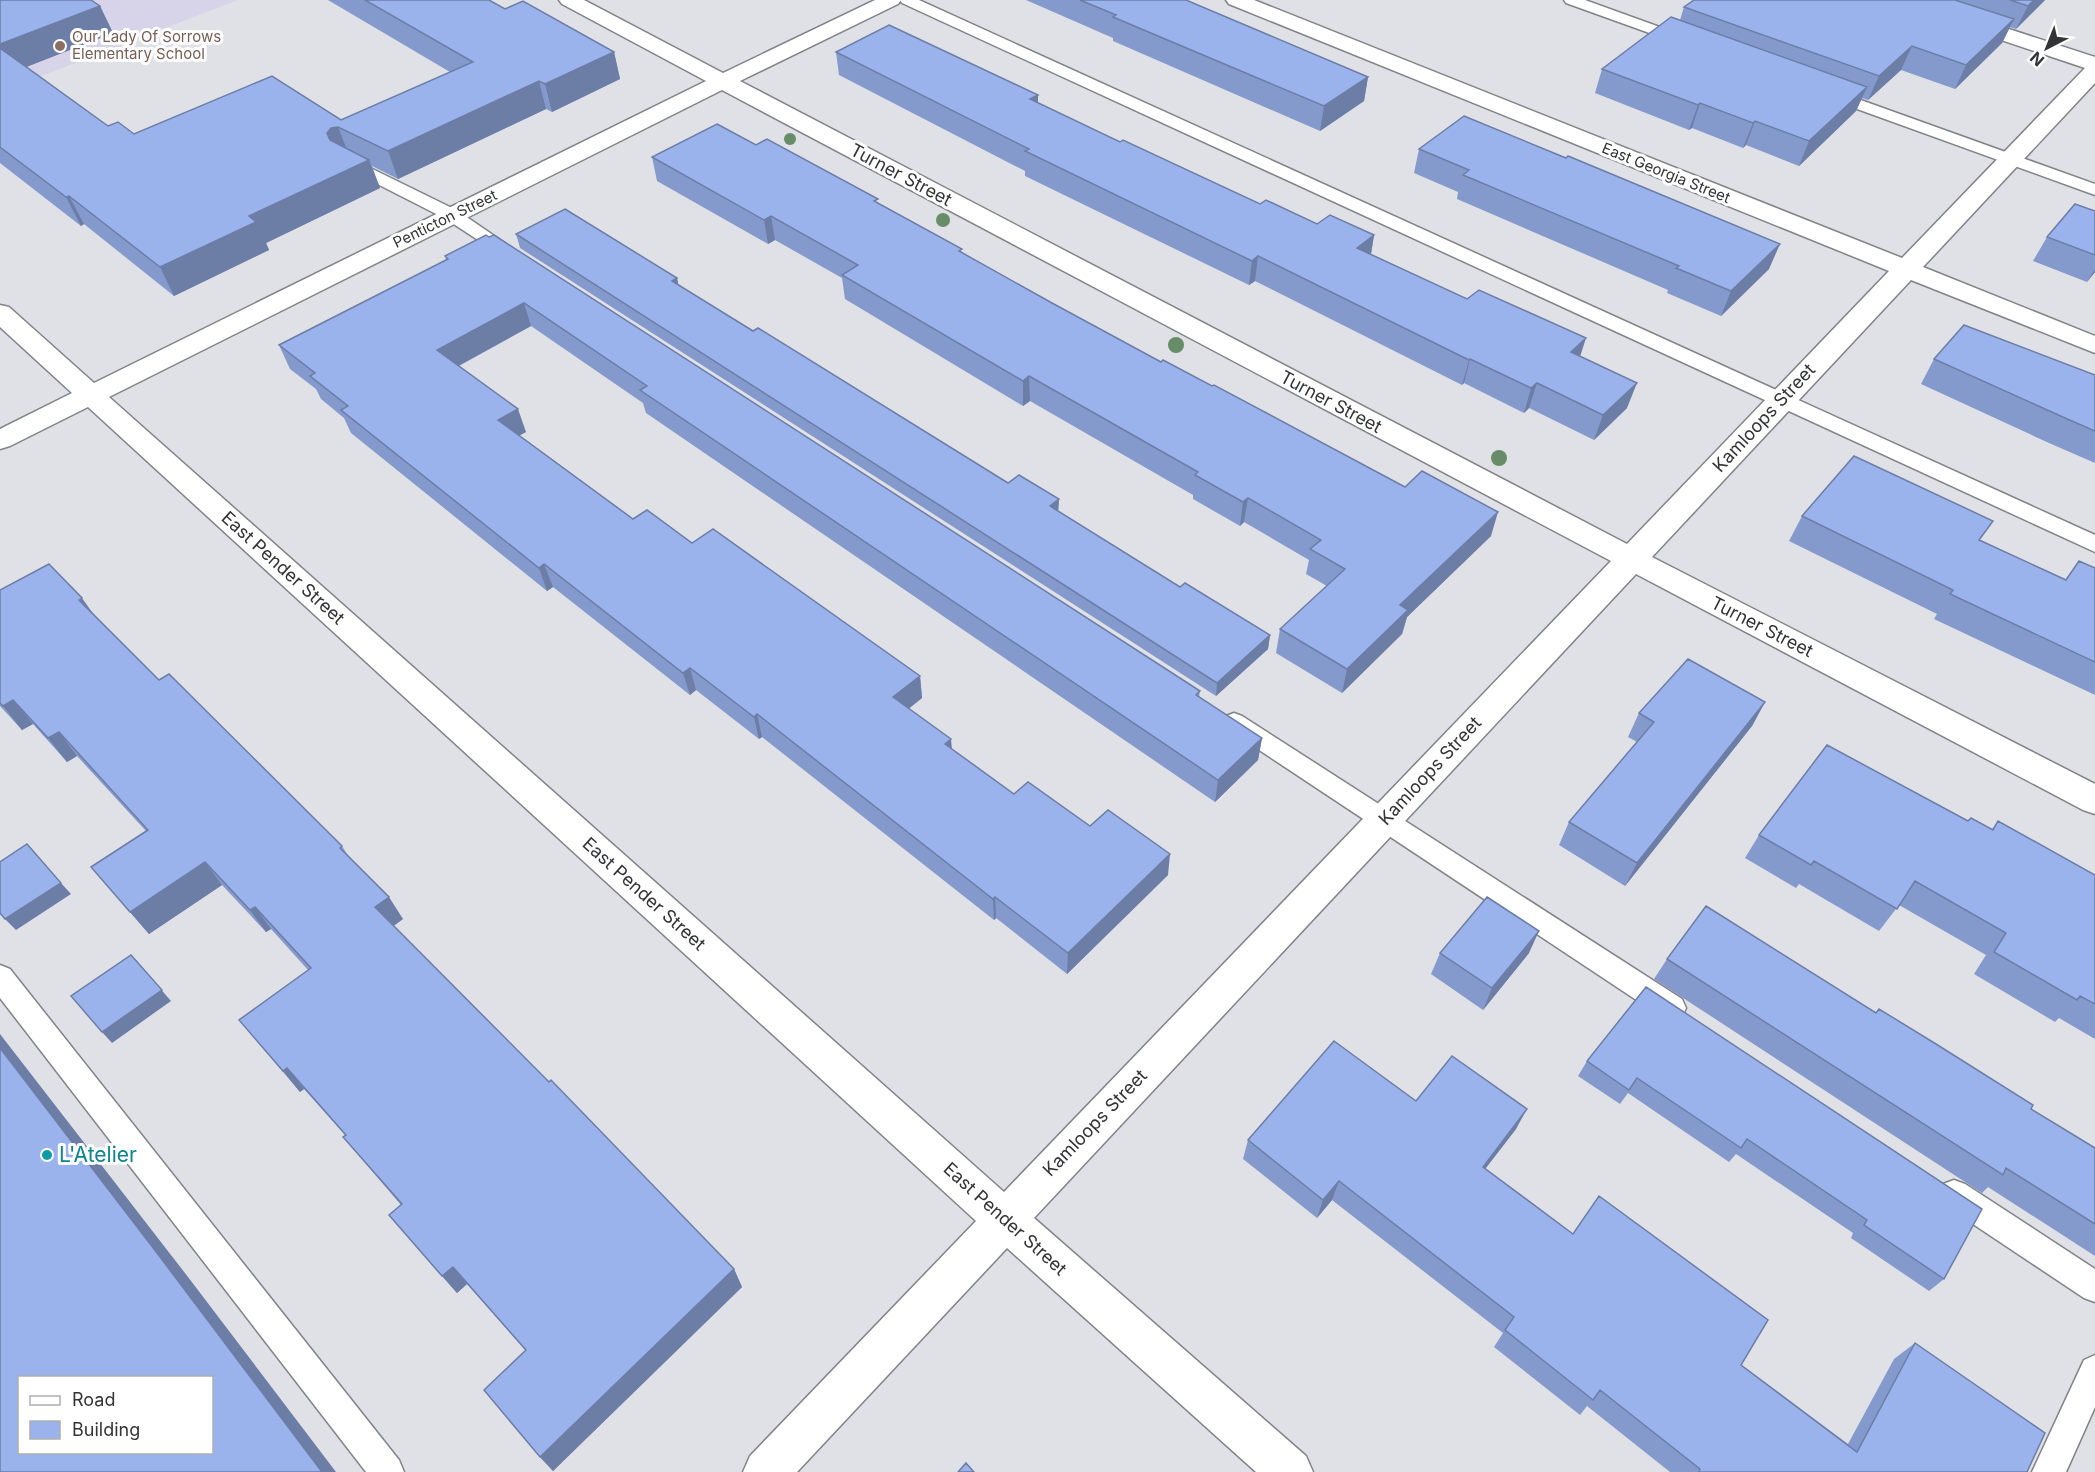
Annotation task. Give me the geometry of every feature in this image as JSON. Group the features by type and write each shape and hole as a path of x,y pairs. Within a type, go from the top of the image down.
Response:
{"street":[{"name":"Turner Street","path":"569,0 1631,559 2095,800"},
{"name":"Penticton Street","path":"0,440 891,0"},
{"name":"East Georgia Street","path":"1236,0 2095,345"},
{"path":"1900,0 2095,64"},
{"name":"Kamloops Street","path":"766,1472 2095,70"},
{"name":"East Pender Street","path":"0,313 1005,1219 1290,1472"}],"lane":[{"path":"907,0 2095,544"},
{"path":"1571,0 1695,45"},
{"path":"1819,90 2095,190"},
{"path":"348,162 452,215 529,265"},
{"path":"1218,712 1687,1018"},
{"path":"0,976 387,1472"},
{"path":"1936,1182 2095,1287"},
{"path":"2049,1472 2095,1371"}],"shaded area":[{"name":"Our Lady Of Sorrows Elementary School","path":"0,0 238,0 0,92"}],"building":[{"path":"0,0 91,0 100,6 0,44"},
{"path":"365,0 489,0 505,9 523,1 614,52 545,84 539,81 388,151 338,127 331,128 327,133 330,140 369,160 249,216 256,222 160,267 69,196 66,197 0,147 0,48 108,126 118,122 134,134 272,76 341,120 473,62"},
{"path":"1080,0 1186,0 1368,77 1324,106 1113,17 1116,15"},
{"path":"1694,0 1955,0 2014,19 1966,65 1912,46 1879,76 1684,7"},
{"path":"2010,0 2034,0 2028,6"},
{"path":"1671,17 1867,87 1809,141 1700,103 1698,105 1602,69"},
{"path":"889,25 1038,95 1030,99 1260,204 1266,200 1317,224 1330,215 1374,235 1357,248 1467,299 1479,290 1586,338 1571,352 1637,383 1603,415 1537,383 1531,388 1258,256 1252,261 1025,151 1029,149 836,52"},
{"path":"1464,116 1566,158 1568,156 1780,244 1731,291 1676,268 1679,266 1463,175 1469,170 1419,149"},
{"path":"717,124 756,145 767,139 878,199 874,201 962,249 959,251 1052,303 1161,362 1163,360 1214,385 1405,487 1422,471 1498,512 1400,605 1408,610 1347,669 1280,629 1345,569 1310,549 1321,540 1248,498 1243,502 1195,475 1198,472 1029,376 1023,381 842,275 858,265 771,216 764,220 652,157"},
{"path":"2075,204 2095,211 2095,255 2047,237"},
{"path":"565,209 677,278 672,281 753,331 758,328 1008,483 1019,475 1059,499 1050,506 1180,587 1185,583 1270,635 1217,683 516,234"},
{"path":"486,235 489,237 494,235 1200,691 1196,695 1262,738 1218,780 640,390 647,386 524,303 437,350 518,409 498,420 633,519 647,510 692,543 713,529 920,676 893,697 951,739 945,744 1014,794 1028,782 1090,826 1108,810 1170,854 1068,953 995,897 993,899 757,714 754,717 690,668 683,673 544,564 539,568 341,410 348,406 310,376 315,373 279,345 448,259 445,256"},
{"path":"1964,325 2095,375 2095,431 1934,359"},
{"path":"1854,456 1993,521 1979,540 2066,580 2079,561 2095,568 2095,662 1950,594 1953,590 1802,516"},
{"path":"49,564 82,598 79,600 159,680 169,674 342,846 340,848 389,897 375,907 549,1082 551,1080 734,1269 540,1457 484,1390 526,1350 453,1267 442,1276 389,1215 402,1204 287,1068 283,1071 239,1020 311,968 255,907 250,910 205,862 130,912 91,867 148,830 59,732 48,738 13,700 3,706 0,703 0,590"},
{"path":"1688,659 1765,702 1637,863 1569,822 1654,722 1639,713"},
{"path":"1827,745 1968,821 1971,818 1993,830 1998,821 2095,875 2095,1004 2080,996 2077,1000 1994,952 2006,933 1915,881 1897,909 1814,861 1811,865 1759,835"},
{"path":"27,844 61,883 5,919 0,913 0,862"},
{"path":"1487,897 1539,931 1492,988 1440,953"},
{"path":"1706,906 1876,1013 1879,1009 1936,1044 2033,1105 2031,1109 2095,1148 2095,1224 2006,1168 2003,1175 1667,959"},
{"path":"131,955 162,990 102,1032 71,996"},
{"path":"1646,987 1982,1209 1944,1279 1864,1225 1867,1220 1747,1139 1741,1148 1637,1078 1629,1090 1587,1061"},
{"path":"1334,1041 1416,1101 1452,1056 1527,1109 1483,1167 1573,1234 1599,1196 1768,1320 1741,1365 1857,1452 1915,1343 2045,1433 2027,1472 1699,1472 1700,1469 1600,1390 1593,1400 1505,1330 1514,1317 1339,1181 1323,1200 1248,1140"},
{"name":"L'Atelier","path":"0,1048 154,1249 322,1472 0,1472"},
{"path":"966,1463 974,1472 958,1472"}],"place":[{"name":"Our Lady Of Sorrows Elementary School","path":"60,46"},
{"name":"L'Atelier","path":"47,1155"}]}
